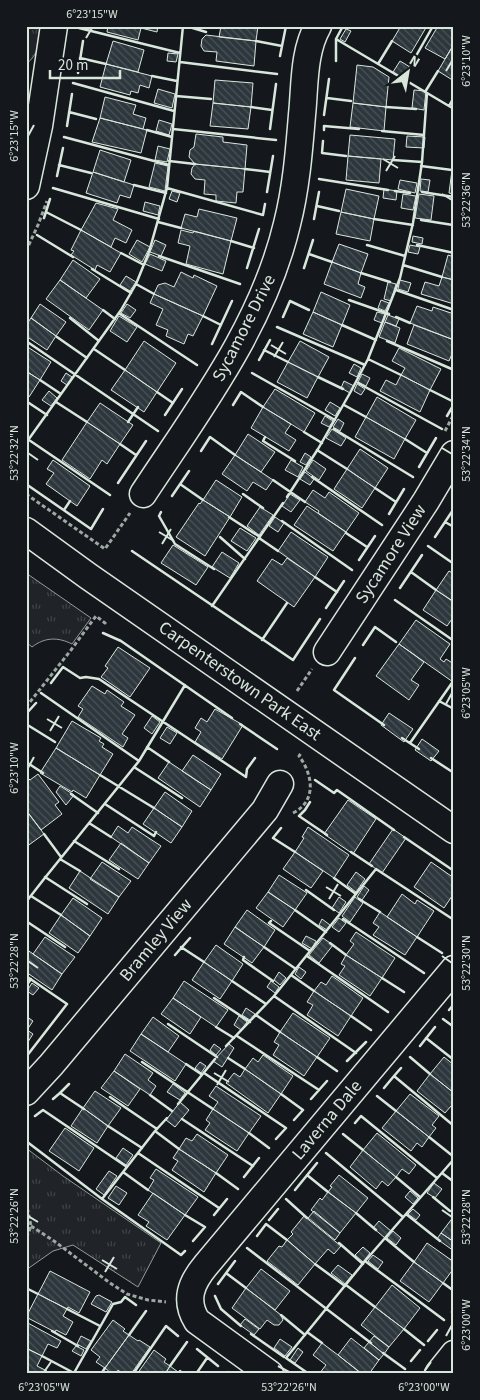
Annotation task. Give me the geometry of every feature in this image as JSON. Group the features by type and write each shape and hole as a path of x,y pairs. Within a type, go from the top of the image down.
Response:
{"street":[{"path":"26,186 39,126 34,95 54,26"},
{"name":"Sycamore Drive","path":"143,494 214,388 260,302 272,274 282,244 291,206 297,169 309,51 318,26"},
{"name":"Sycamore View","path":"327,652 426,501 454,454"},
{"name":"Carpenterstown Park East","path":"26,531 454,830"},
{"name":"Bramley View","path":"26,1092 51,1065 265,810 280,784"},
{"name":"Laverna Dale","path":"190,1304 195,1280 201,1271 454,969"},
{"path":"190,1304 197,1321 270,1374"},
{"path":"438,1374 454,1354"}],"path":[{"path":"26,494 105,549 143,494"},
{"path":"26,707 96,616 105,623 122,599"},
{"path":"26,1202 31,1226 26,1239"},
{"path":"31,1226 127,1294 148,1300 190,1304"}],"green space":[{"path":"26,26 42,26 36,52 26,64"},
{"path":"26,573 91,618 72,644 52,639 42,641 32,647 26,642"},
{"path":"26,1148 63,1176 161,1243 138,1287 73,1245 53,1251 26,1270"}],"building":[{"path":"108,26 158,26 157,32 141,28 138,40 107,32"},
{"path":"221,26 258,26 256,41 219,37"},
{"path":"401,26 427,26 411,53 392,41"},
{"path":"438,26 450,26 454,29 454,44 445,59 425,48"},
{"path":"346,29 351,31 345,42 340,39"},
{"path":"206,35 256,41 254,66 216,61 217,52 204,51 201,46 202,39"},
{"path":"113,41 144,50 138,72 106,64"},
{"path":"454,44 454,81 438,71"},
{"path":"168,53 178,54 176,62 167,61"},
{"path":"400,61 410,67 402,78 393,72"},
{"path":"106,64 152,76 149,88 140,85 138,93 131,91 130,95 100,87"},
{"path":"357,65 373,67 389,77 386,107 353,103"},
{"path":"215,80 253,83 251,107 213,103"},
{"path":"158,89 175,94 172,108 154,103"},
{"path":"414,90 426,91 424,110 412,108"},
{"path":"105,97 136,105 133,114 146,118 143,129 100,118"},
{"path":"213,103 251,107 248,129 210,126"},
{"path":"353,103 386,107 384,131 350,127"},
{"path":"100,118 147,130 141,153 92,142"},
{"path":"159,120 172,124 169,135 156,131"},
{"path":"196,134 223,137 223,142 247,145 245,169 195,164 189,157 190,150 194,147"},
{"path":"350,135 395,139 393,160 348,156"},
{"path":"407,136 425,137 424,148 406,147"},
{"path":"158,146 170,149 167,162 155,160"},
{"path":"100,150 131,160 124,182 93,172"},
{"path":"348,156 381,159 379,183 346,180"},
{"path":"155,163 168,166 165,191 149,187"},
{"path":"195,164 245,169 243,192 237,192 236,203 216,201 216,195 204,194 205,180 195,179 191,174"},
{"path":"452,170 454,170 454,194 449,193"},
{"path":"93,172 134,185 130,198 120,195 117,203 86,193"},
{"path":"421,179 430,180 428,192 420,191"},
{"path":"400,180 417,183 415,193 398,189"},
{"path":"346,189 379,196 374,219 341,212"},
{"path":"384,189 397,191 396,200 383,198"},
{"path":"172,191 180,193 177,202 169,199"},
{"path":"403,194 416,196 413,210 401,208"},
{"path":"419,194 434,196 431,220 415,218"},
{"path":"145,202 160,206 158,215 143,211"},
{"path":"96,203 118,209 113,220 132,230 126,243 115,238 111,247 81,230"},
{"path":"199,209 237,218 231,241 181,228 185,214 197,217"},
{"path":"341,212 374,219 370,241 336,234"},
{"path":"81,230 121,253 110,272 97,265 95,270 71,255 74,251 71,250"},
{"path":"181,230 193,233 194,231 231,241 223,274 186,264 190,246 178,243"},
{"path":"413,236 423,238 422,244 412,242"},
{"path":"137,240 150,247 142,262 129,254"},
{"path":"155,240 166,245 161,256 150,252"},
{"path":"339,244 368,254 361,273 332,262"},
{"path":"410,245 420,247 418,254 408,252"},
{"path":"150,254 166,261 162,271 145,264"},
{"path":"448,255 454,257 454,280 442,277"},
{"path":"73,260 100,279 86,298 60,280"},
{"path":"332,262 361,273 358,284 365,287 361,298 324,284"},
{"path":"181,272 193,278 194,275 217,286 203,316 154,294 158,285 165,283 174,287"},
{"path":"126,276 136,282 130,291 120,285"},
{"path":"442,277 454,280 454,304 421,294 425,282 439,286"},
{"path":"60,280 103,310 89,330 46,299"},
{"path":"400,280 411,283 408,292 398,289"},
{"path":"388,282 396,284 391,301 384,299"},
{"path":"321,292 350,305 342,325 313,312"},
{"path":"154,294 203,316 193,336 188,334 184,344 166,336 168,330 156,325 163,309 150,303"},
{"path":"381,300 389,303 385,311 378,308"},
{"path":"40,304 66,322 56,336 31,318"},
{"path":"127,304 136,310 130,318 121,313"},
{"path":"417,306 432,311 433,307 454,314 454,340 410,323"},
{"path":"313,312 342,325 333,347 303,334"},
{"path":"377,312 385,314 382,323 374,320"},
{"path":"388,315 399,319 396,326 385,322"},
{"path":"119,316 137,327 127,342 110,331"},
{"path":"31,318 56,336 47,350 26,336 26,325"},
{"path":"385,322 400,328 395,343 379,337"},
{"path":"414,325 454,340 454,349 449,361 407,344"},
{"path":"144,341 176,363 157,392 125,370"},
{"path":"300,341 329,357 318,377 288,362"},
{"path":"26,346 51,362 40,380 26,371"},
{"path":"399,348 441,369 430,390 401,375 405,368 392,361"},
{"path":"288,362 318,377 307,398 277,382"},
{"path":"354,364 361,368 357,377 349,373"},
{"path":"125,370 157,392 144,412 111,390"},
{"path":"26,371 40,380 29,397 26,395"},
{"path":"66,373 72,377 67,385 61,381"},
{"path":"362,374 370,378 366,386 358,382"},
{"path":"401,375 430,390 420,412 380,391 386,380 396,385"},
{"path":"344,381 354,386 350,393 341,388"},
{"path":"357,384 365,389 361,395 354,391"},
{"path":"275,389 315,413 304,432 263,407"},
{"path":"49,391 57,398 51,406 42,400"},
{"path":"377,397 416,420 405,439 366,417"},
{"path":"330,402 340,408 335,416 325,410"},
{"path":"100,403 133,425 120,444 87,422"},
{"path":"263,407 291,424 285,433 296,440 289,451 251,428"},
{"path":"325,416 333,421 329,427 321,423"},
{"path":"366,417 405,439 394,459 355,437"},
{"path":"338,419 344,423 340,431 333,427"},
{"path":"87,422 120,444 107,464 102,460 90,479 62,460"},
{"path":"332,429 346,438 341,446 326,438"},
{"path":"248,434 275,452 261,472 235,455"},
{"path":"360,449 388,468 375,488 347,469"},
{"path":"305,453 311,457 306,465 300,462"},
{"path":"235,455 273,480 266,490 253,482 247,491 222,474"},
{"path":"53,460 90,486 77,506 46,484 54,473 47,469"},
{"path":"291,460 303,467 298,477 285,470"},
{"path":"313,460 326,469 319,480 306,471"},
{"path":"347,469 375,488 362,508 334,489"},
{"path":"305,472 314,479 310,485 300,479"},
{"path":"216,480 242,497 230,517 203,500"},
{"path":"313,490 325,498 329,492 359,513 346,532 305,502"},
{"path":"290,494 300,500 291,512 282,506"},
{"path":"203,500 230,517 205,556 176,537"},
{"path":"307,506 346,532 333,551 294,525"},
{"path":"260,507 273,515 259,535 247,526"},
{"path":"275,517 284,523 278,532 269,526"},
{"path":"240,528 256,538 247,551 231,541"},
{"path":"291,532 328,557 315,577 278,551"},
{"path":"173,545 208,567 196,585 161,563"},
{"path":"222,552 239,563 230,578 212,567"},
{"path":"287,558 315,577 294,607 257,581 272,559 282,565"},
{"path":"449,571 454,574 454,602 436,590"},
{"path":"436,590 454,602 454,616 447,626 423,610"},
{"path":"416,620 450,644 440,659 444,662 446,659 454,664 453,682 399,644"},
{"path":"399,644 424,662 411,680 419,685 409,700 376,676"},
{"path":"118,647 150,668 130,697 101,677 108,668 105,666"},
{"path":"92,686 105,694 107,690 124,702 121,706 135,715 122,734 128,738 123,747 78,717 83,709 78,706"},
{"path":"215,709 243,725 222,759 195,742 201,732 195,728 201,718 207,722"},
{"path":"389,713 413,729 404,742 381,725"},
{"path":"152,716 160,722 152,734 144,728"},
{"path":"72,721 101,738 99,741 104,744 102,747 113,754 100,775 56,748"},
{"path":"167,727 177,733 170,744 160,738"},
{"path":"422,739 439,751 431,761 415,750"},
{"path":"56,748 100,775 86,798 40,773"},
{"path":"193,755 221,774 211,790 182,771"},
{"path":"169,762 211,790 200,807 158,778"},
{"path":"38,774 59,802 55,805 62,814 41,830 26,810 26,780 28,778 30,780"},
{"path":"60,786 74,795 66,805 56,792"},
{"path":"165,792 192,811 182,827 154,808"},
{"path":"348,800 376,819 353,854 324,834"},
{"path":"154,808 182,827 171,843 143,824"},
{"path":"26,810 44,834 26,847"},
{"path":"118,826 128,833 132,827 161,846 149,863 111,837"},
{"path":"308,827 349,855 334,878 295,852 304,838 302,837"},
{"path":"393,829 406,838 382,873 369,864"},
{"path":"121,843 149,863 138,879 109,860"},
{"path":"295,852 323,871 311,888 283,869"},
{"path":"102,862 131,881 119,897 90,879"},
{"path":"431,862 454,878 454,893 444,908 414,887"},
{"path":"80,871 119,897 108,914 69,888"},
{"path":"356,872 365,879 356,892 347,885"},
{"path":"279,875 307,893 295,910 268,892"},
{"path":"364,886 369,890 362,900 357,897"},
{"path":"268,892 295,910 283,927 256,908"},
{"path":"402,894 415,904 417,900 434,911 417,937 387,917"},
{"path":"339,897 346,902 339,913 332,908"},
{"path":"355,897 363,903 350,922 342,916"},
{"path":"73,898 102,918 90,936 61,915"},
{"path":"247,910 275,930 264,947 235,927"},
{"path":"380,912 417,937 405,955 373,935 379,927 373,923"},
{"path":"61,915 90,936 78,953 49,933"},
{"path":"339,918 346,923 339,932 332,927"},
{"path":"322,919 330,925 327,930 319,925"},
{"path":"235,927 264,947 252,963 224,944"},
{"path":"356,932 395,958 382,978 346,955 354,944 350,941"},
{"path":"306,936 316,941 312,949 302,943"},
{"path":"45,937 75,957 62,974 33,954"},
{"path":"323,938 333,945 319,963 309,955"},
{"path":"216,945 243,964 232,981 204,962"},
{"path":"26,949 62,974 52,990 26,972"},
{"path":"346,955 382,978 370,996 339,975 345,966 341,964"},
{"path":"204,962 232,981 220,999 192,980"},
{"path":"299,967 306,972 301,979 295,974"},
{"path":"279,972 286,978 280,985 274,980"},
{"path":"332,976 363,998 351,1016 314,991 321,982 326,985"},
{"path":"184,981 228,1010 216,1027 173,998"},
{"path":"271,981 279,987 275,993 267,987"},
{"path":"32,983 39,988 33,995 27,991"},
{"path":"314,991 351,1016 338,1036 307,1015 313,1005 307,1002"},
{"path":"173,998 201,1017 190,1034 161,1014"},
{"path":"246,1008 255,1014 250,1020 242,1015"},
{"path":"293,1013 330,1038 317,1057 280,1032"},
{"path":"26,1016 33,1021 27,1030 33,1034 26,1045"},
{"path":"239,1016 247,1022 241,1030 234,1025"},
{"path":"153,1017 179,1036 168,1052 141,1034"},
{"path":"280,1032 317,1057 304,1076 273,1055 279,1045 274,1042"},
{"path":"141,1034 186,1064 175,1081 130,1051"},
{"path":"214,1044 221,1049 216,1055 210,1050"},
{"path":"229,1044 234,1048 222,1067 213,1061"},
{"path":"125,1054 153,1073 148,1080 156,1086 150,1095 114,1071"},
{"path":"263,1055 293,1076 281,1094 245,1069 253,1058 258,1062"},
{"path":"444,1057 454,1065 454,1093 430,1074"},
{"path":"200,1062 206,1066 201,1073 195,1068"},
{"path":"245,1069 281,1094 268,1113 226,1083 234,1073 240,1077"},
{"path":"114,1071 140,1089 128,1106 101,1088"},
{"path":"430,1074 454,1093 454,1108 451,1106 445,1113 417,1091"},
{"path":"173,1084 185,1093 180,1100 167,1092"},
{"path":"216,1086 261,1116 249,1133 213,1109 218,1102 209,1096"},
{"path":"95,1091 121,1108 108,1126 83,1108"},
{"path":"410,1094 439,1116 432,1125 436,1128 429,1137 396,1111"},
{"path":"180,1102 189,1110 175,1127 166,1120"},
{"path":"83,1108 108,1126 97,1143 71,1126"},
{"path":"213,1109 249,1133 237,1151 205,1130 210,1123 206,1120"},
{"path":"396,1111 429,1137 422,1147 417,1143 411,1151 382,1128"},
{"path":"65,1128 94,1148 79,1171 49,1151"},
{"path":"377,1133 416,1165 409,1174 402,1169 396,1177 363,1150"},
{"path":"197,1134 228,1155 216,1173 179,1149 186,1138 192,1141"},
{"path":"123,1148 133,1155 126,1165 116,1158"},
{"path":"179,1149 216,1173 204,1192 172,1170 178,1161 173,1158"},
{"path":"363,1150 396,1177 388,1186 382,1181 376,1189 350,1167"},
{"path":"156,1169 198,1197 185,1215 148,1190 154,1180 150,1178"},
{"path":"109,1171 117,1176 104,1195 96,1189"},
{"path":"339,1175 368,1198 356,1213 328,1192 332,1187 330,1186"},
{"path":"434,1183 442,1189 435,1198 427,1193"},
{"path":"116,1186 127,1193 119,1205 108,1198"},
{"path":"410,1191 418,1198 413,1204 405,1197"},
{"path":"328,1192 356,1213 340,1233 311,1210 320,1198 322,1200"},
{"path":"153,1193 185,1215 167,1240 146,1226 149,1222 138,1215"},
{"path":"413,1209 420,1215 416,1220 408,1214"},
{"path":"314,1211 340,1233 335,1240 308,1218"},
{"path":"304,1216 341,1246 334,1254 328,1249 315,1264 287,1240"},
{"path":"454,1216 454,1242 441,1233"},
{"path":"379,1221 391,1231 385,1238 373,1228"},
{"path":"393,1231 401,1238 396,1245 387,1238"},
{"path":"441,1233 454,1242 454,1251 437,1239"},
{"path":"287,1240 315,1264 298,1285 267,1261 279,1246 282,1247"},
{"path":"427,1243 454,1262 454,1268 443,1283 414,1262"},
{"path":"363,1247 370,1253 363,1262 355,1255"},
{"path":"373,1255 383,1262 378,1269 368,1261"},
{"path":"414,1262 443,1283 429,1302 400,1281"},
{"path":"338,1265 352,1275 345,1284 331,1273"},
{"path":"261,1269 290,1291 275,1310 246,1288"},
{"path":"50,1271 90,1292 79,1313 38,1294"},
{"path":"392,1285 420,1308 404,1329 375,1307"},
{"path":"246,1288 281,1315 283,1320 279,1325 274,1325 267,1320 260,1329 232,1308"},
{"path":"38,1294 67,1309 63,1316 73,1322 66,1335 56,1330 55,1332 26,1317"},
{"path":"99,1295 112,1302 106,1312 91,1304 96,1296"},
{"path":"375,1307 404,1329 389,1347 361,1325"},
{"path":"245,1319 259,1329 254,1335 240,1325"},
{"path":"113,1320 125,1329 123,1331 129,1335 105,1368 96,1362 100,1357 91,1350"},
{"path":"26,1322 61,1341 57,1348 48,1344 42,1356 26,1348"},
{"path":"129,1335 150,1347 131,1374 123,1374 118,1370 116,1374 112,1374 105,1368"},
{"path":"81,1336 91,1341 86,1349 77,1344"},
{"path":"374,1336 389,1347 384,1354 369,1342"},
{"path":"351,1338 379,1360 369,1374 362,1374 338,1355"},
{"path":"280,1339 292,1347 285,1356 274,1348"},
{"path":"369,1342 384,1354 379,1360 364,1348"},
{"path":"322,1343 362,1374 319,1374 326,1365 313,1355"},
{"path":"76,1346 84,1350 81,1356 72,1351"},
{"path":"26,1348 42,1356 37,1366 47,1371 45,1374 26,1374"},
{"path":"298,1348 303,1352 295,1363 290,1360"},
{"path":"154,1350 166,1359 164,1362 170,1366 165,1374 137,1374"},
{"path":"170,1366 178,1372 180,1370 185,1374 165,1374"}],"wall":[{"path":"80,26 79,28 180,53"},
{"path":"26,443 121,310 136,284 149,252 167,188 183,26"},
{"path":"186,26 206,32"},
{"path":"280,56 286,26"},
{"path":"343,26 336,39 454,109"},
{"path":"408,70 433,26"},
{"path":"336,39 336,61"},
{"path":"78,73 83,41"},
{"path":"256,41 282,46"},
{"path":"378,64 392,41"},
{"path":"80,58 106,64"},
{"path":"180,62 277,74"},
{"path":"425,92 438,71"},
{"path":"152,76 177,81"},
{"path":"324,115 329,79"},
{"path":"73,83 174,111"},
{"path":"270,129 276,84"},
{"path":"287,497 318,449 368,359 400,278 413,223 422,162 427,93"},
{"path":"67,126 72,94"},
{"path":"176,96 211,99"},
{"path":"449,106 454,97"},
{"path":"327,98 351,101"},
{"path":"251,107 272,110"},
{"path":"386,107 416,109"},
{"path":"69,112 96,119"},
{"path":"324,130 324,126 359,129"},
{"path":"173,129 276,140"},
{"path":"147,130 172,137"},
{"path":"382,131 424,135"},
{"path":"64,137 169,165"},
{"path":"323,141 322,153 346,156"},
{"path":"57,176 63,148"},
{"path":"267,192 273,156"},
{"path":"393,160 422,162"},
{"path":"169,161 195,164"},
{"path":"59,165 91,173"},
{"path":"421,166 452,170"},
{"path":"245,169 270,172"},
{"path":"319,179 388,190"},
{"path":"134,185 166,193"},
{"path":"53,188 159,219"},
{"path":"167,188 263,215 265,204"},
{"path":"395,191 410,193"},
{"path":"314,219 319,192"},
{"path":"422,192 454,197"},
{"path":"44,218 50,199"},
{"path":"317,206 339,211"},
{"path":"46,212 81,230"},
{"path":"374,219 413,225"},
{"path":"421,220 453,225"},
{"path":"158,222 181,228"},
{"path":"247,268 259,229"},
{"path":"37,235 73,257"},
{"path":"304,268 313,240"},
{"path":"231,241 254,248"},
{"path":"367,245 405,256"},
{"path":"417,245 454,253"},
{"path":"121,253 144,265"},
{"path":"309,254 332,262"},
{"path":"159,256 240,284"},
{"path":"403,265 442,277"},
{"path":"92,269 131,293"},
{"path":"361,273 390,282"},
{"path":"136,284 154,294"},
{"path":"396,290 454,310"},
{"path":"349,300 389,314"},
{"path":"212,344 232,301"},
{"path":"283,317 290,301 309,310"},
{"path":"103,310 115,319"},
{"path":"120,314 197,365"},
{"path":"203,316 221,325"},
{"path":"396,317 410,323"},
{"path":"70,318 99,341"},
{"path":"342,325 376,340"},
{"path":"277,327 365,365"},
{"path":"57,337 87,358"},
{"path":"259,360 270,340"},
{"path":"26,341 158,431"},
{"path":"387,341 454,370"},
{"path":"94,349 125,370"},
{"path":"264,350 288,362"},
{"path":"368,359 401,375"},
{"path":"252,373 335,420"},
{"path":"318,377 343,389"},
{"path":"40,380 61,394"},
{"path":"358,383 442,429"},
{"path":"165,415 182,389"},
{"path":"430,390 454,402"},
{"path":"157,392 173,403"},
{"path":"233,405 241,392 263,407"},
{"path":"26,401 47,415"},
{"path":"56,402 87,422"},
{"path":"447,416 454,404"},
{"path":"344,405 366,417"},
{"path":"128,422 138,407"},
{"path":"334,429 413,477"},
{"path":"304,432 322,443"},
{"path":"201,451 210,437 235,455"},
{"path":"265,437 263,441 295,461"},
{"path":"419,467 436,438"},
{"path":"405,439 427,453"},
{"path":"29,440 110,495"},
{"path":"118,483 146,441"},
{"path":"120,444 136,455"},
{"path":"317,450 347,469"},
{"path":"172,496 189,471"},
{"path":"312,477 382,525"},
{"path":"273,480 305,502"},
{"path":"26,484 91,529 103,509"},
{"path":"180,484 203,500"},
{"path":"375,488 396,502"},
{"path":"389,514 404,489"},
{"path":"243,494 263,508"},
{"path":"64,510 70,501"},
{"path":"212,606 283,503"},
{"path":"435,537 453,510"},
{"path":"161,512 159,516 175,544 214,569"},
{"path":"229,517 260,537"},
{"path":"282,521 352,570"},
{"path":"445,522 454,527"},
{"path":"346,533 367,547"},
{"path":"359,560 375,536"},
{"path":"220,537 245,559"},
{"path":"259,538 278,551"},
{"path":"428,546 454,564"},
{"path":"132,551 293,660 320,619"},
{"path":"400,588 422,555"},
{"path":"411,572 436,590"},
{"path":"315,577 337,592"},
{"path":"326,608 344,581"},
{"path":"395,600 454,641"},
{"path":"262,640 287,603"},
{"path":"363,645 375,627 396,642"},
{"path":"103,633 121,641 232,718"},
{"path":"355,658 334,690 384,725"},
{"path":"51,683 63,667 80,678 99,679 246,777 247,769 255,758"},
{"path":"410,743 454,680"},
{"path":"26,902 139,761 185,685"},
{"path":"41,693 139,761"},
{"path":"439,701 454,709"},
{"path":"26,714 36,703"},
{"path":"26,724 55,742"},
{"path":"240,724 277,749"},
{"path":"402,738 419,749"},
{"path":"147,747 169,762"},
{"path":"431,758 454,773"},
{"path":"26,762 43,773"},
{"path":"134,767 182,798"},
{"path":"100,775 154,808"},
{"path":"315,780 334,793 337,790 394,830"},
{"path":"71,794 98,813"},
{"path":"310,802 299,816 327,835"},
{"path":"105,804 154,836 156,832"},
{"path":"89,823 111,837"},
{"path":"281,828 273,838 295,852"},
{"path":"44,834 61,857"},
{"path":"404,837 454,871"},
{"path":"74,841 119,869"},
{"path":"351,852 372,866"},
{"path":"60,859 80,871"},
{"path":"356,1053 274,996 376,869 454,920"},
{"path":"45,877 87,904"},
{"path":"334,878 356,894"},
{"path":"306,890 334,910"},
{"path":"31,896 61,915"},
{"path":"359,899 380,912"},
{"path":"295,910 326,932"},
{"path":"343,919 424,973"},
{"path":"26,921 65,947"},
{"path":"271,921 269,923 310,951"},
{"path":"417,937 442,953"},
{"path":"175,955 190,938"},
{"path":"330,943 346,955"},
{"path":"181,947 204,962"},
{"path":"264,947 296,969"},
{"path":"307,956 388,1012"},
{"path":"244,957 243,960 273,981"},
{"path":"291,975 314,991"},
{"path":"26,976 67,1004 26,1057"},
{"path":"382,978 404,992"},
{"path":"26,986 31,979"},
{"path":"232,981 266,1004"},
{"path":"226,1046 274,996"},
{"path":"214,998 250,1022"},
{"path":"449,1010 454,1004"},
{"path":"256,1015 280,1032"},
{"path":"351,1016 371,1030"},
{"path":"443,1019 454,1027"},
{"path":"168,1024 217,1057"},
{"path":"216,1027 234,1038"},
{"path":"420,1046 435,1027"},
{"path":"237,1036 319,1090"},
{"path":"426,1038 454,1060"},
{"path":"347,1061 366,1042"},
{"path":"317,1057 337,1071"},
{"path":"410,1057 430,1074"},
{"path":"228,1058 245,1069"},
{"path":"178,1104 215,1059"},
{"path":"142,1062 213,1109"},
{"path":"186,1064 201,1074"},
{"path":"394,1076 401,1068"},
{"path":"204,1073 286,1128 276,1139"},
{"path":"384,1088 394,1076 454,1126"},
{"path":"311,1099 327,1081"},
{"path":"60,1093 69,1084"},
{"path":"53,1099 60,1093 84,1109"},
{"path":"281,1094 303,1110 294,1120"},
{"path":"150,1095 172,1111"},
{"path":"377,1096 396,1111"},
{"path":"110,1097 157,1129"},
{"path":"35,1116 43,1110 127,1167"},
{"path":"355,1123 361,1116 437,1178"},
{"path":"167,1118 102,1199 181,1255 185,1251"},
{"path":"182,1119 253,1166"},
{"path":"108,1126 142,1148"},
{"path":"155,1131 179,1149"},
{"path":"249,1133 269,1148"},
{"path":"343,1134 363,1150"},
{"path":"429,1137 454,1157"},
{"path":"26,1141 102,1199"},
{"path":"138,1153 219,1208"},
{"path":"326,1153 403,1217"},
{"path":"244,1177 259,1158"},
{"path":"309,1374 286,1358 365,1261 454,1159"},
{"path":"295,1190 317,1163"},
{"path":"123,1172 148,1190"},
{"path":"216,1173 238,1189"},
{"path":"442,1173 454,1182"},
{"path":"307,1175 328,1192"},
{"path":"396,1177 420,1197"},
{"path":"433,1197 450,1211"},
{"path":"214,1215 227,1199"},
{"path":"286,1199 307,1218"},
{"path":"269,1220 278,1209"},
{"path":"356,1213 376,1230"},
{"path":"406,1214 440,1241"},
{"path":"185,1215 205,1227 193,1241"},
{"path":"257,1236 266,1224 287,1240"},
{"path":"385,1238 414,1262"},
{"path":"339,1243 363,1264"},
{"path":"247,1248 371,1343"},
{"path":"218,1284 235,1261"},
{"path":"365,1261 444,1320"},
{"path":"315,1264 345,1286"},
{"path":"226,1273 246,1288"},
{"path":"443,1283 454,1291"},
{"path":"346,1285 375,1307"},
{"path":"26,1288 38,1294"},
{"path":"215,1296 221,1309 241,1326"},
{"path":"42,1356 74,1373 113,1304 121,1302 125,1297 136,1305"},
{"path":"67,1309 100,1326"},
{"path":"129,1335 146,1311"},
{"path":"281,1315 305,1335"},
{"path":"133,1374 166,1326 178,1336"},
{"path":"404,1329 424,1345"},
{"path":"428,1341 437,1330"},
{"path":"52,1331 78,1346"},
{"path":"307,1332 322,1343"},
{"path":"251,1334 284,1357"},
{"path":"170,1366 187,1342"},
{"path":"197,1349 218,1366"},
{"path":"411,1361 420,1350"},
{"path":"383,1353 405,1369"},
{"path":"196,1374 207,1358"},
{"path":"101,1374 105,1368"}]}
